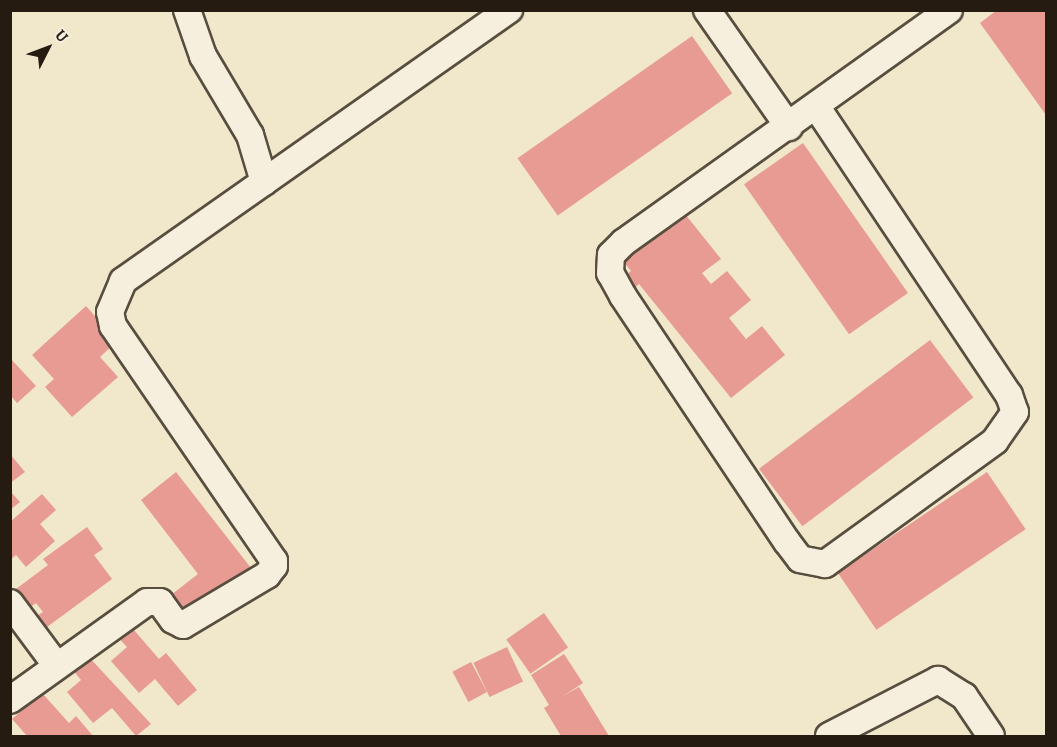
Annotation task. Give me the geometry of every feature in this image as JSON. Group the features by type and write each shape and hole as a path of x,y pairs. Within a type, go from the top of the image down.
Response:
{"street":[{"path":"187,10 203,56 250,135 264,182"},
{"path":"707,10 789,127"},
{"path":"816,106 1009,396 1015,412 995,441 825,564 801,559 787,542 610,273 610,255 624,242 789,127 816,106 950,10"},
{"path":"10,700 147,602 160,602 173,620 183,625 267,575 274,566 274,561 113,326 110,312 123,281 505,12"},
{"path":"10,603 56,665"},
{"path":"829,736 939,680 964,696 992,736"}],"building":[{"path":"997,10 1046,10 1046,115 980,23"},
{"path":"692,36 732,93 558,216 518,158"},
{"path":"803,143 908,293 849,334 744,184"},
{"path":"685,214 721,259 702,273 711,284 727,271 751,300 729,318 746,339 762,326 785,355 731,398 639,284 631,291 621,279 631,271 624,262"},
{"path":"86,306 117,341 100,357 118,377 72,417 45,387 54,379 32,355"},
{"path":"930,340 973,398 802,526 759,469"},
{"path":"10,358 36,386 17,403 10,395"},
{"path":"10,454 25,472 10,483"},
{"path":"176,472 251,568 185,621 167,598 198,574 141,500"},
{"path":"987,472 1026,529 876,630 838,573"},
{"path":"10,491 20,502 10,510"},
{"path":"42,494 56,510 40,524 55,541 26,567 16,555 10,560 10,522"},
{"path":"87,527 103,549 94,555 112,579 43,630 34,618 43,612 36,603 26,610 12,592 48,565 43,559"},
{"path":"544,613 568,647 530,674 506,639"},
{"path":"127,622 159,659 166,653 197,690 178,706 155,679 139,693 111,661 127,647 114,633"},
{"path":"507,647 523,681 490,697 473,663"},
{"path":"564,654 583,683 563,696 579,687 609,736 561,736 544,708 549,705 531,675"},
{"path":"88,656 151,724 136,736 112,708 93,723 67,692 81,680 72,669"},
{"path":"471,662 487,692 468,702 452,672"},
{"path":"42,693 69,723 76,716 93,736 27,736 12,719"}]}
